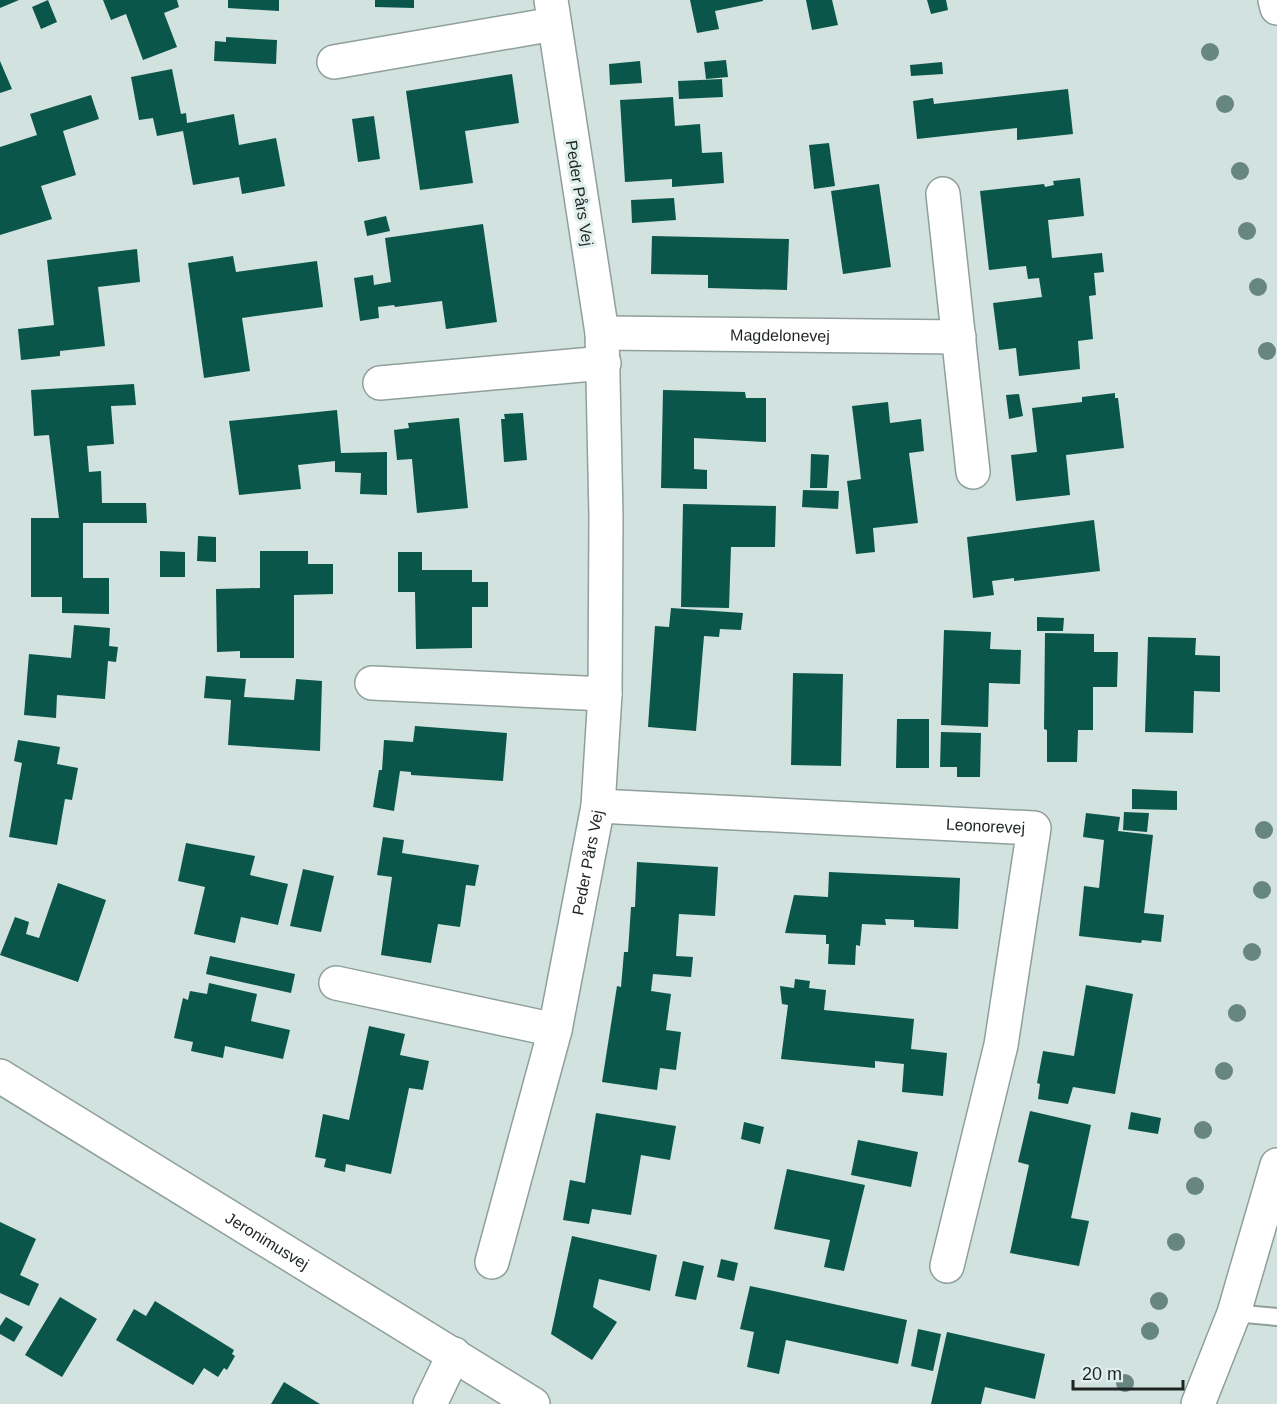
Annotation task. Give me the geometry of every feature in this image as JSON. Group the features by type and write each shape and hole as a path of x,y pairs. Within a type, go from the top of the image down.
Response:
{"street":[{"path":"1275,0 1277,8"},
{"name":"Peder Pårs Vej","path":"334,62 552,12 603,348 605,694 598,806 555,1030 492,1262"},
{"path":"943,194 973,472"},
{"name":"Magdelonevej","path":"603,348 959,337"},
{"path":"380,383 603,348"},
{"path":"372,683 605,694"},
{"name":"Leonorevej","path":"598,806 1034,828 1001,1045 947,1266"},
{"path":"336,983 555,1030"},
{"name":"Jeronimusvej","path":"0,1076 533,1404"},
{"path":"1198,1404 1234,1313 1277,1165"},
{"path":"430,1404 454,1354"}],"lane":[{"path":"1234,1313 1277,1317"}],"building":[{"path":"0,0 19,0 0,8"},
{"path":"48,0 57,22 41,29 32,7"},
{"path":"103,0 177,0 179,7 164,13 177,47 143,60 126,14 111,20"},
{"path":"228,0 279,0 279,11 228,8"},
{"path":"375,0 414,0 414,8 375,7"},
{"path":"690,0 763,1 715,11 719,29 697,33"},
{"path":"806,0 832,0 838,25 812,30"},
{"path":"927,0 946,0 948,10 931,14"},
{"path":"226,37 277,40 276,64 214,61 215,41 226,42"},
{"path":"726,60 728,77 706,79 704,62"},
{"path":"0,61 12,89 0,93"},
{"path":"640,61 642,83 610,85 609,64"},
{"path":"942,62 943,74 911,76 910,65"},
{"path":"172,69 181,114 186,113 187,123 234,114 239,145 276,138 285,186 242,194 239,177 193,185 183,131 157,136 153,118 139,120 131,77"},
{"path":"512,74 519,123 465,131 473,183 420,190 406,91"},
{"path":"722,79 723,97 679,99 678,81"},
{"path":"1068,89 1073,134 1017,140 1017,128 917,139 913,101 933,98 934,104"},
{"path":"91,95 99,119 63,131 76,175 41,186 52,219 0,235 0,147 37,135 30,114"},
{"path":"673,97 675,126 700,124 702,153 722,152 724,183 672,187 672,179 625,182 620,100"},
{"path":"374,116 380,159 358,162 352,119"},
{"path":"829,143 835,186 814,189 809,145"},
{"path":"1080,178 1084,216 1048,220 1052,258 1102,253 1104,272 1094,273 1096,295 1089,296 1093,339 1078,341 1080,369 1019,376 1016,348 999,350 993,303 1042,297 1039,278 1028,279 1026,266 989,270 980,191 1044,184 1045,187 1054,185 1053,181"},
{"path":"879,184 891,267 843,274 831,191"},
{"path":"674,198 676,220 632,223 631,200"},
{"path":"386,216 390,231 367,236 364,221"},
{"path":"483,224 497,322 446,329 442,301 378,307 379,318 360,321 354,278 373,275 374,285 391,282 385,238"},
{"path":"652,236 789,239 787,290 708,288 708,275 651,274"},
{"path":"137,249 140,282 98,287 105,346 60,351 60,356 21,360 18,329 54,325 47,260"},
{"path":"233,256 236,272 317,261 323,307 242,318 250,371 204,378 188,263"},
{"path":"134,384 136,405 111,406 114,444 87,446 89,472 101,471 102,503 146,503 147,523 83,523 83,578 109,578 109,614 62,613 62,597 31,597 31,518 59,518 49,435 34,436 31,390"},
{"path":"663,390 745,392 746,398 766,398 766,442 694,438 694,469 707,470 707,489 661,488"},
{"path":"1115,393 1115,398 1118,398 1124,448 1066,455 1070,495 1016,501 1011,455 1037,452 1032,408 1082,402 1082,397"},
{"path":"1019,394 1023,416 1009,419 1006,395"},
{"path":"888,402 890,423 921,419 924,451 909,453 918,523 873,528 875,552 856,554 847,481 861,479 852,406"},
{"path":"337,410 341,453 387,452 387,495 360,494 361,473 335,472 335,461 298,465 301,489 239,495 229,421"},
{"path":"523,413 527,460 504,462 501,419 505,419 504,414"},
{"path":"459,418 468,508 417,513 412,459 397,460 394,430 409,428 408,423"},
{"path":"811,454 829,455 827,488 810,488"},
{"path":"803,490 839,491 838,509 802,507"},
{"path":"683,504 776,506 775,547 731,547 729,608 681,607"},
{"path":"1094,520 1100,571 1014,581 1014,578 992,581 994,595 973,598 967,537"},
{"path":"198,536 216,537 216,562 197,561"},
{"path":"160,551 185,552 185,577 160,577"},
{"path":"260,551 308,551 308,564 333,564 333,594 294,595 294,658 240,658 240,651 217,652 216,589 260,588"},
{"path":"398,552 422,552 422,570 472,570 472,582 488,582 488,607 472,607 472,648 416,649 415,592 398,592"},
{"path":"671,608 743,613 741,630 720,629 719,637 704,636 696,731 648,727 655,626 669,627"},
{"path":"1037,617 1064,618 1063,631 1037,631"},
{"path":"74,625 110,628 109,646 118,647 116,662 108,661 105,699 57,695 56,718 24,715 29,654 71,658"},
{"path":"944,630 991,632 990,649 1021,650 1020,684 989,683 988,727 941,725"},
{"path":"1045,633 1094,634 1094,652 1118,652 1117,687 1093,687 1093,730 1078,730 1077,762 1047,762 1047,730 1044,729"},
{"path":"1148,637 1196,638 1195,655 1220,656 1220,692 1194,691 1193,733 1145,732"},
{"path":"793,673 843,674 841,766 791,765"},
{"path":"206,676 246,679 244,697 294,700 296,679 322,681 320,751 228,745 231,700 204,698"},
{"path":"897,719 929,719 929,768 896,768"},
{"path":"415,726 507,733 503,781 411,775 411,772 400,771 394,811 373,807 379,770 382,770 384,740 413,742"},
{"path":"941,732 981,733 980,777 957,777 957,767 940,767"},
{"path":"18,740 60,747 57,764 78,768 72,800 65,799 57,845 9,837 22,763 14,761"},
{"path":"1132,789 1177,791 1177,810 1132,809"},
{"path":"1124,812 1149,813 1147,832 1123,830"},
{"path":"1086,813 1120,817 1118,831 1153,835 1144,913 1164,915 1161,942 1142,940 1141,943 1079,936 1084,886 1099,888 1104,840 1083,837"},
{"path":"383,837 404,840 402,853 479,865 475,886 466,885 460,927 438,924 431,963 381,955 392,877 377,875"},
{"path":"186,843 255,856 250,875 288,884 278,925 241,917 235,943 194,934 205,887 178,881"},
{"path":"637,862 718,867 715,916 679,914 676,956 693,957 691,977 653,974 651,991 671,994 666,1030 681,1032 676,1070 660,1068 657,1090 602,1082 617,986 621,987 624,952 628,952 631,907 635,907"},
{"path":"303,869 334,876 321,932 290,926"},
{"path":"829,872 960,878 958,929 914,927 914,920 885,919 886,925 862,924 860,946 856,945 855,965 828,964 829,944 826,944 826,935 785,933 794,895 828,897"},
{"path":"58,883 106,900 78,982 0,955 15,917 29,922 26,934 39,938"},
{"path":"210,956 295,974 291,993 206,974"},
{"path":"795,979 810,981 809,988 826,990 824,1010 914,1019 911,1049 947,1053 943,1096 902,1092 904,1064 875,1061 875,1068 781,1059 788,1005 782,1004 780,986 794,988"},
{"path":"209,983 257,994 251,1021 290,1030 283,1059 225,1046 223,1058 191,1051 193,1042 174,1038 183,998 188,1000 190,991 207,994"},
{"path":"1086,985 1133,994 1115,1094 1073,1087 1068,1104 1038,1099 1040,1084 1037,1083 1043,1051 1074,1056"},
{"path":"369,1026 405,1034 400,1055 429,1061 423,1090 409,1088 391,1174 346,1164 345,1172 324,1167 326,1159 315,1157 323,1114 349,1120"},
{"path":"1030,1111 1091,1125 1071,1218 1089,1221 1079,1266 1010,1253 1029,1165 1018,1162"},
{"path":"1131,1112 1161,1118 1158,1134 1128,1129"},
{"path":"596,1113 676,1126 670,1160 641,1155 631,1215 592,1209 589,1224 563,1220 570,1180 585,1183"},
{"path":"744,1122 764,1127 760,1144 741,1139"},
{"path":"858,1140 918,1152 911,1187 851,1175"},
{"path":"787,1169 865,1185 844,1271 824,1267 830,1240 774,1229"},
{"path":"0,1222 36,1239 20,1275 39,1284 29,1306 0,1293"},
{"path":"572,1236 657,1255 650,1291 599,1279 593,1307 617,1322 592,1360 551,1334"},
{"path":"721,1259 738,1263 734,1281 717,1277"},
{"path":"683,1261 704,1266 696,1300 675,1296"},
{"path":"750,1286 907,1320 898,1364 786,1340 779,1374 747,1367 754,1332 740,1329"},
{"path":"60,1297 97,1319 62,1377 25,1355"},
{"path":"155,1301 234,1350 232,1354 235,1356 227,1370 224,1368 218,1377 204,1368 193,1385 116,1340 134,1309 146,1316"},
{"path":"6,1317 23,1327 14,1342 0,1334 0,1326"},
{"path":"918,1329 941,1334 933,1371 911,1366"},
{"path":"947,1332 1045,1354 1035,1399 985,1387 981,1404 931,1404"},
{"path":"284,1382 320,1404 271,1404"}]}
